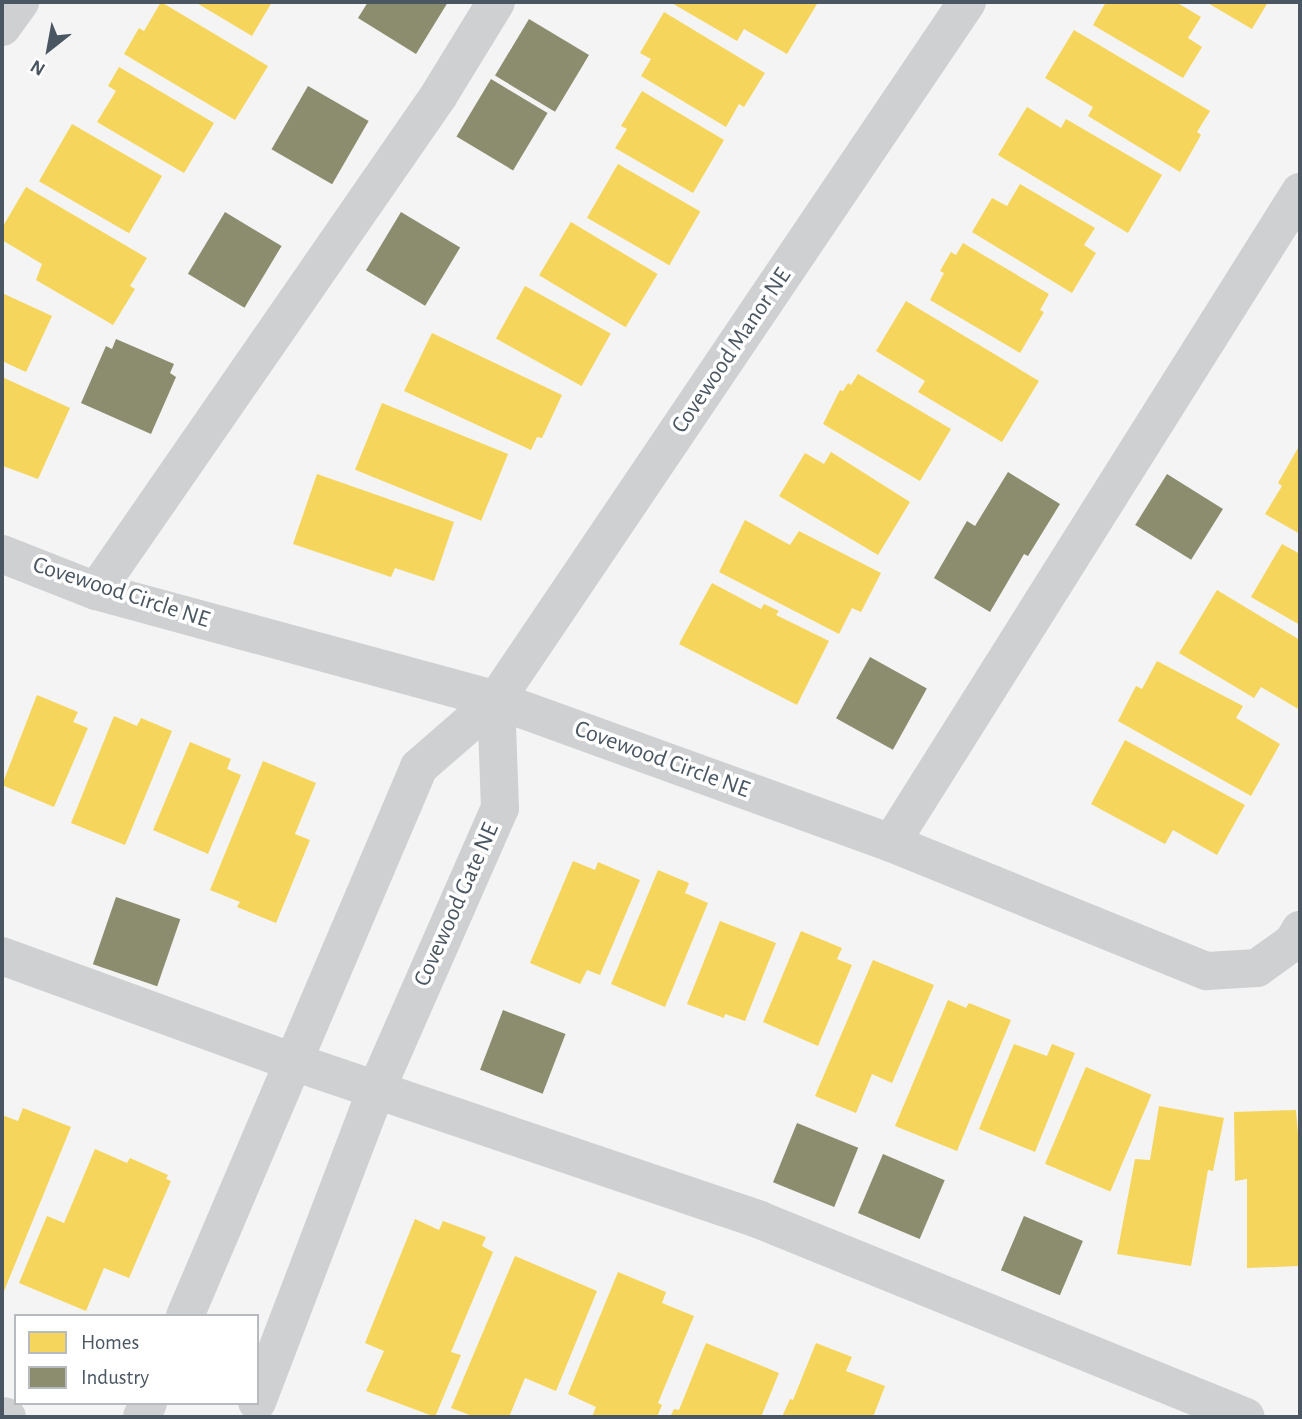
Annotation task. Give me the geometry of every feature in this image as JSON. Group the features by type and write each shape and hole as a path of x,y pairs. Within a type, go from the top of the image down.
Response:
{"street":[{"path":"2,27 20,2"},
{"path":"96,591 439,95 496,2"},
{"name":"Covewood Manor NE","path":"496,700 967,2"},
{"path":"891,843 1300,192"},
{"name":"Covewood Circle NE","path":"2,554 96,591 496,700 891,843 1207,971 1257,968 1293,942 1300,930"},
{"path":"186,1314 419,767 496,700"},
{"name":"Covewood Gate NE","path":"259,1398 377,1088 500,808 496,700"},
{"path":"2,956 294,1062 760,1220 1246,1417"},
{"path":"2,1416 7,1417"}],"building: Homes":[{"path":"161,2 268,66 235,120 124,54 139,28 144,31"},
{"path":"195,2 272,2 252,36"},
{"path":"670,2 817,4 787,54 744,29 737,41"},
{"path":"1106,2 1176,2 1201,17 1188,38 1202,47 1183,78 1093,25"},
{"path":"1206,2 1268,2 1252,29"},
{"path":"664,12 765,73 744,107 739,104 726,127 641,76 651,59 640,53"},
{"path":"1074,30 1210,111 1197,132 1201,135 1180,172 1088,116 1093,107 1045,78"},
{"path":"119,67 214,123 184,173 97,122 116,91 108,86"},
{"path":"642,91 724,140 693,193 615,148 627,129 621,126"},
{"path":"1027,107 1061,128 1066,119 1162,175 1128,233 998,155"},
{"path":"72,124 162,176 129,233 39,181"},
{"path":"618,164 700,212 669,265 587,218"},
{"path":"1020,184 1095,228 1084,245 1096,253 1072,293 972,232 992,198 1007,206"},
{"path":"26,187 147,258 130,286 135,289 113,325 36,280 42,264 2,240 2,228"},
{"path":"571,222 658,274 626,327 539,275"},
{"path":"963,243 1049,294 1040,310 1044,312 1020,353 930,300 944,273 940,271 951,252 956,255"},
{"path":"525,286 611,334 582,386 496,338"},
{"path":"2,293 52,316 26,372 2,361"},
{"path":"906,301 1039,381 1002,442 918,392 925,381 876,351"},
{"path":"432,333 562,395 542,438 537,437 531,450 404,391"},
{"path":"858,374 951,429 920,481 823,424 840,390 843,391 848,383 851,385"},
{"path":"2,377 70,408 38,479 3,466"},
{"path":"382,403 508,454 481,521 355,470"},
{"path":"1298,448 1300,534 1265,514 1282,486 1278,483"},
{"path":"831,452 910,502 878,555 779,496 805,453 824,464"},
{"path":"317,474 454,522 434,581 395,568 391,577 293,544"},
{"path":"745,520 790,545 799,531 881,573 861,612 852,608 839,634 719,572"},
{"path":"1282,544 1300,554 1300,625 1251,597"},
{"path":"712,583 761,609 764,604 779,611 776,615 829,641 797,705 679,644"},
{"path":"1217,590 1300,640 1300,710 1261,687 1254,698 1179,653"},
{"path":"1157,661 1243,706 1236,718 1280,744 1251,796 1118,721 1136,686 1142,689"},
{"path":"37,695 78,712 73,722 88,728 54,807 2,785"},
{"path":"114,716 137,726 141,718 172,731 125,845 71,823"},
{"path":"1125,740 1245,805 1217,855 1173,830 1165,844 1091,804"},
{"path":"190,742 231,759 227,769 241,775 208,854 153,830"},
{"path":"263,761 316,783 295,834 310,840 276,923 237,907 240,902 210,890"},
{"path":"573,861 595,870 598,862 640,880 600,975 587,970 580,984 530,963"},
{"path":"658,870 689,883 685,893 708,903 665,1007 611,984"},
{"path":"720,921 776,943 745,1021 725,1014 724,1018 687,1004"},
{"path":"801,931 842,948 837,959 852,965 818,1046 763,1022"},
{"path":"873,960 934,985 892,1083 872,1074 856,1113 815,1096"},
{"path":"948,1000 966,1008 969,1003 1011,1020 957,1151 895,1126"},
{"path":"1014,1044 1047,1056 1052,1044 1075,1053 1035,1152 979,1129"},
{"path":"1086,1067 1151,1095 1110,1191 1045,1164"},
{"path":"1159,1106 1224,1118 1213,1171 1208,1170 1191,1266 1117,1254 1135,1159 1150,1160"},
{"path":"23,1108 71,1127 2,1296 2,1115 18,1121"},
{"path":"1296,1110 1300,1157 1300,1266 1247,1268 1247,1179 1235,1181 1234,1112"},
{"path":"95,1149 127,1163 130,1158 168,1175 166,1179 171,1181 129,1278 104,1268 86,1311 19,1283 47,1216 64,1223"},
{"path":"415,1219 439,1230 443,1221 486,1237 482,1246 493,1252 451,1352 461,1355 435,1417 366,1391 384,1351 365,1343"},
{"path":"515,1256 597,1291 556,1391 525,1378 509,1417 475,1417 451,1408"},
{"path":"618,1272 666,1292 662,1303 694,1316 658,1403 662,1405 657,1417 592,1417 596,1407 568,1394"},
{"path":"706,1343 779,1373 761,1417 670,1417 674,1409 679,1410"},
{"path":"816,1343 852,1357 846,1371 885,1386 873,1417 782,1417 790,1399 793,1400"}],"building: Industry":[{"path":"368,2 448,2 416,54 358,18"},
{"path":"529,19 589,55 555,112 495,76"},
{"path":"491,79 548,113 513,170 456,136"},
{"path":"308,86 369,121 332,184 272,149"},
{"path":"225,212 282,246 244,308 188,274"},
{"path":"401,212 460,248 425,306 366,270"},
{"path":"116,339 174,364 170,373 176,377 151,434 81,403 106,346 112,349"},
{"path":"1008,472 1060,504 1028,556 1024,554 990,612 934,578 967,521 975,526"},
{"path":"1167,474 1223,509 1191,560 1135,525"},
{"path":"870,657 927,689 893,750 836,718"},
{"path":"116,897 180,919 157,986 93,964"},
{"path":"503,1010 566,1034 543,1094 480,1070"},
{"path":"797,1123 858,1148 834,1207 773,1182"},
{"path":"883,1154 945,1180 920,1239 858,1213"},
{"path":"1024,1216 1083,1241 1060,1295 1001,1270"}]}
